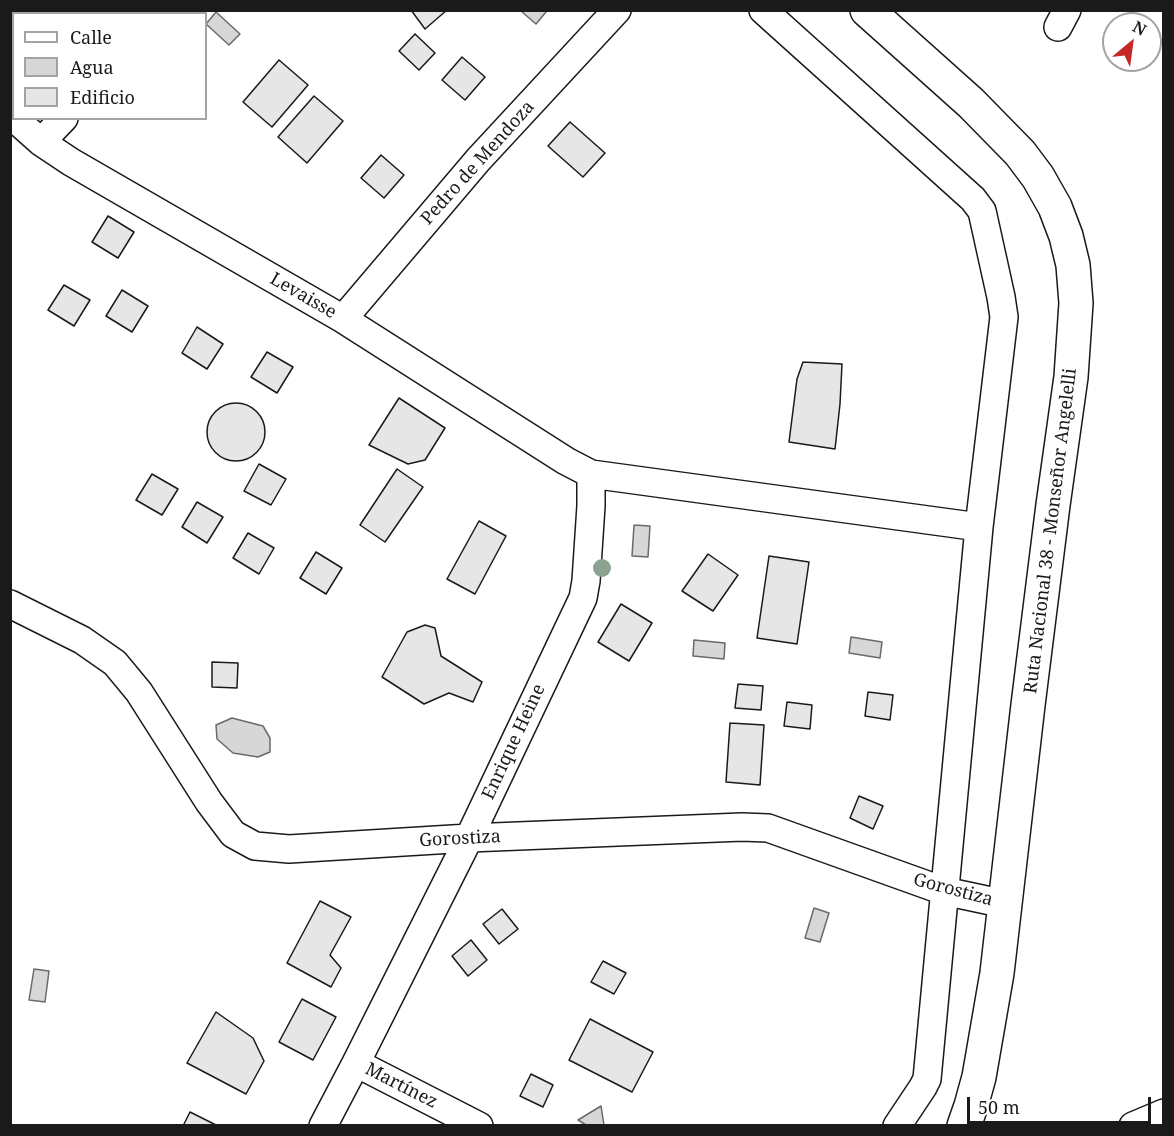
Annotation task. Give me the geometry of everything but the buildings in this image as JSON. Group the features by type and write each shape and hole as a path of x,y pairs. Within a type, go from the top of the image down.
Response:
{"main road":[{"name":"Ruta Nacional 38 - Monseñor Angelelli","path":"867,10 971,103 1020,153 1038,177 1055,207 1066,236 1073,266 1076,303 1071,377 1026,717 997,973 979,1077 972,1106 964,1125"}],"street":[{"name":"Pedro de Mendoza","path":"343,319 478,160 617,10"},
{"path":"763,10 973,199 982,211 1004,317 980,527 927,1079 897,1125"},
{"name":"Levaisse","path":"15,120 41,142 71,162 343,319 566,461 591,474"},
{"path":"41,142 62,120"},
{"path":"591,474 980,527"},
{"name":"Enrique Heine","path":"323,1125 469,838 583,598 591,516 591,474"},
{"name":"Gorostiza","path":"10,604 82,640 115,663 139,692 209,802 233,834 255,846 289,849 469,838 742,827 768,828 944,891 1005,904"},
{"name":"Martínez","path":"356,1064 479,1125"},
{"path":"1133,1125 1164,1113"}],"water":[{"path":"521,11 545,11 546,12 536,24"},
{"path":"216,12 240,34 229,45 207,23"},
{"path":"634,525 650,526 648,557 632,556"},
{"path":"851,637 882,642 880,658 849,653"},
{"path":"694,640 725,643 724,659 693,656"},
{"path":"232,718 263,726 270,738 270,752 258,757 233,753 217,739 216,725"},
{"path":"814,908 829,913 820,942 805,938"},
{"path":"34,969 49,971 45,1002 29,1000"},
{"path":"601,1106 604,1125 586,1125 578,1120"}]}
